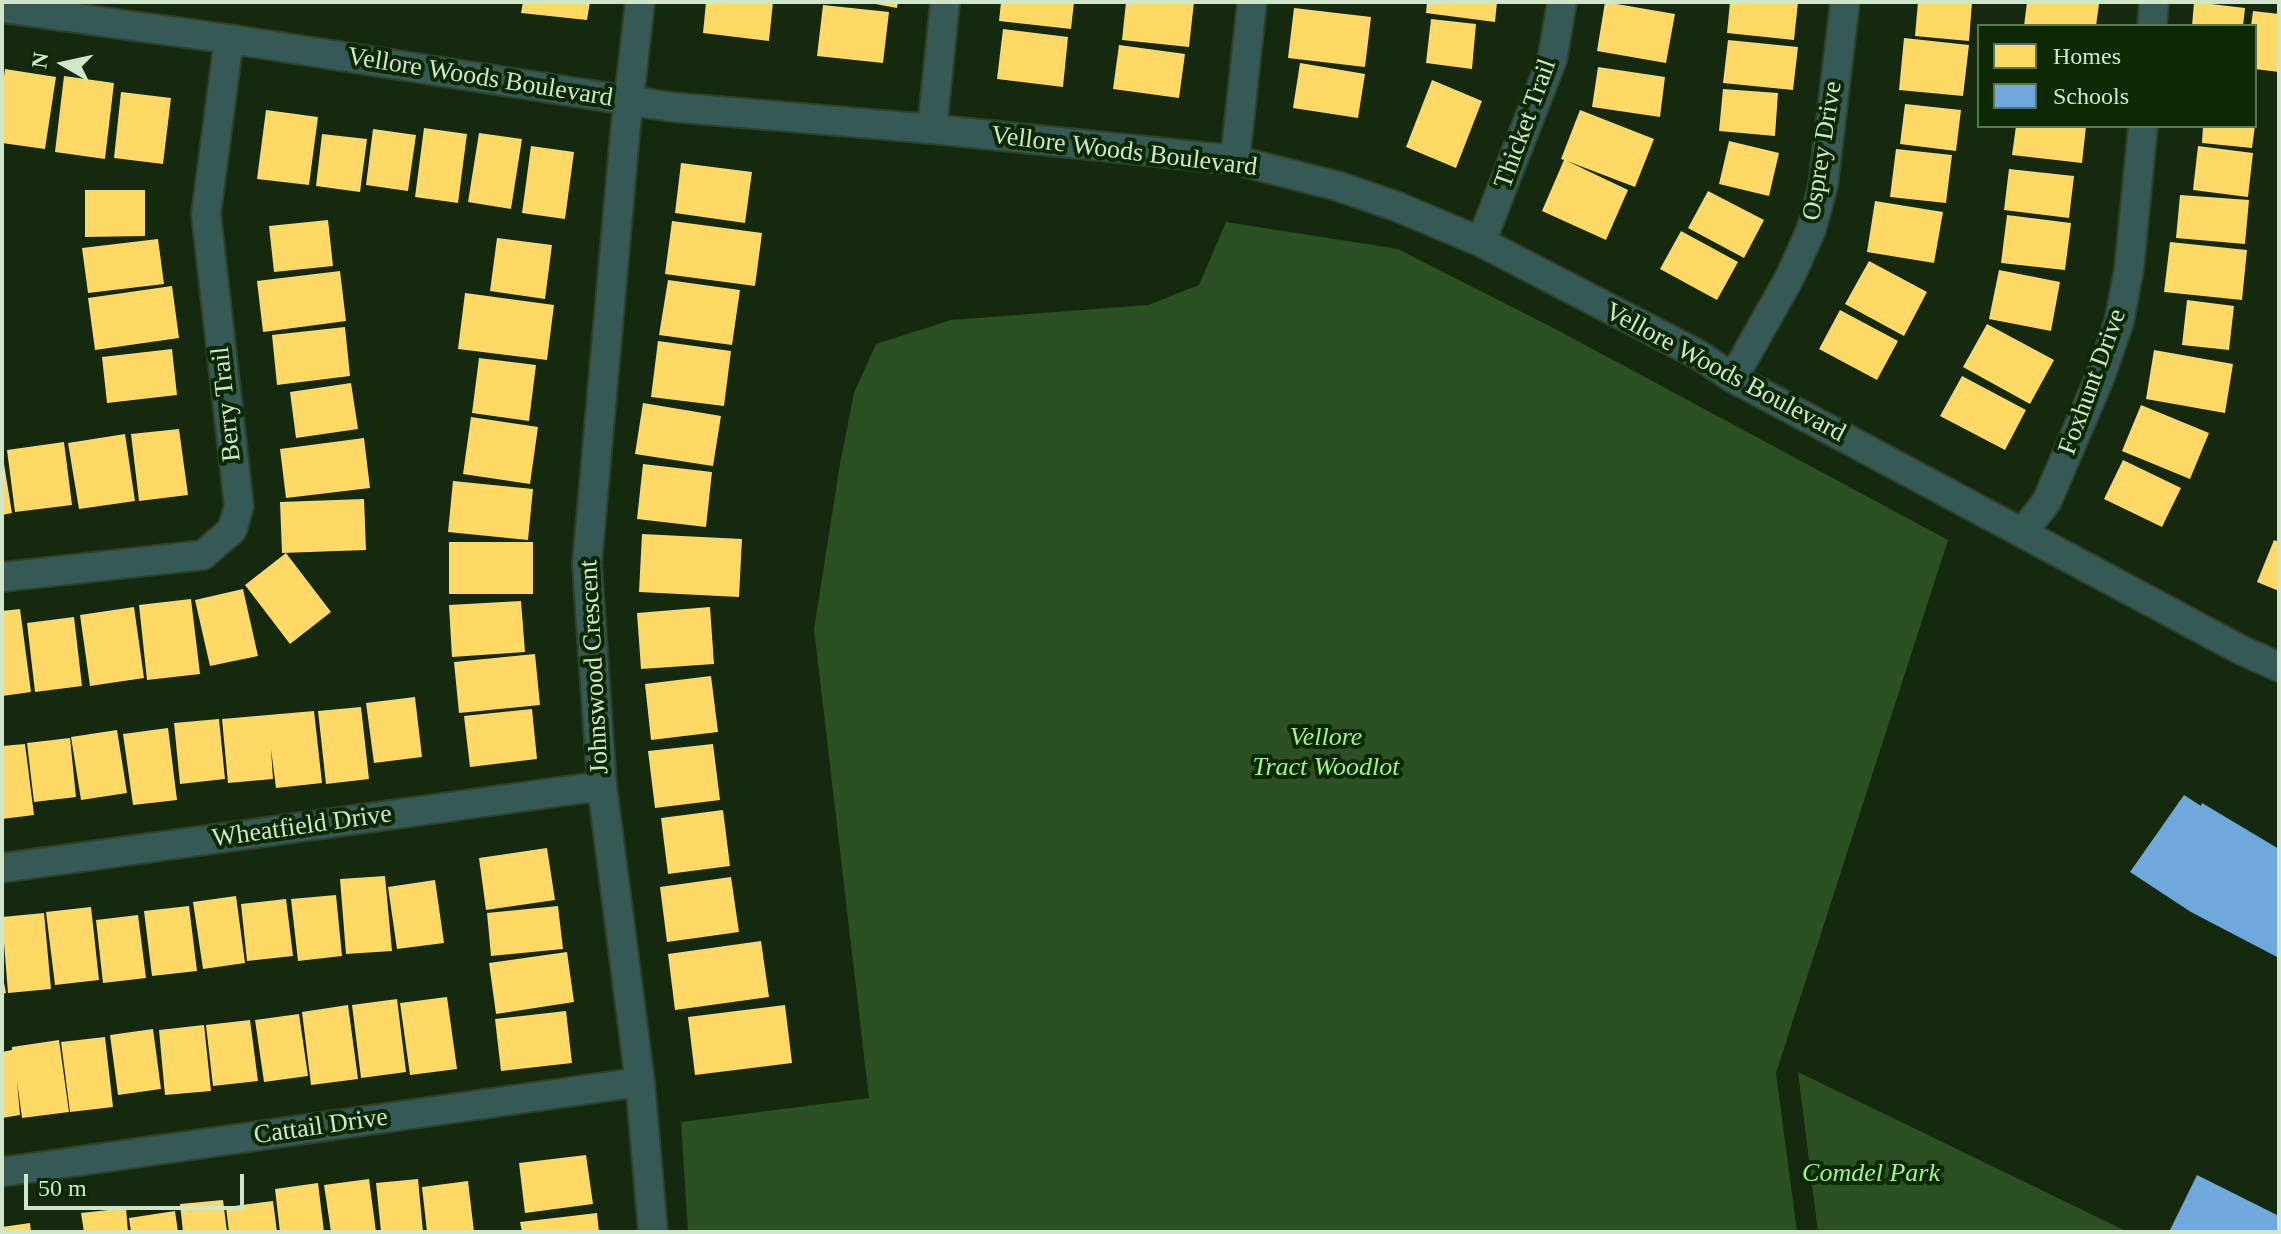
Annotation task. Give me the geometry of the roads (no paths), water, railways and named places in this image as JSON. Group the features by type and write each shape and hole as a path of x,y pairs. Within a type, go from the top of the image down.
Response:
{"street":[{"name":"Johnswood Crescent","path":"640,2 628,101 587,564 602,786 640,1082 653,1232"},
{"path":"932,129 945,2"},
{"path":"1235,160 1252,2"},
{"name":"Thicket Trail","path":"1481,242 1552,60 1562,2"},
{"name":"Osprey Drive","path":"1733,378 1790,277 1811,230 1823,186 1845,2"},
{"path":"2152,24 2154,2"},
{"name":"Vellore Woods Boulevard","path":"2,8 229,39 628,101 1235,160 1337,186 1398,207 1481,242 1699,355 1733,378 2241,650 2279,667"},
{"name":"Berry Trail","path":"2,577 203,555 232,530 239,506 206,214 229,39"},
{"name":"Foxhunt Drive","path":"2023,532 2047,501 2100,377 2119,322 2129,269 2143,128"},
{"name":"Wheatfield Drive","path":"2,868 602,786"},
{"name":"Cattail Drive","path":"2,1172 640,1082"}],"park label":[{"name":"Vellore Tract Woodlot","path":"1326,753"},
{"name":"Comdel Park","path":"1871,1174"}]}
